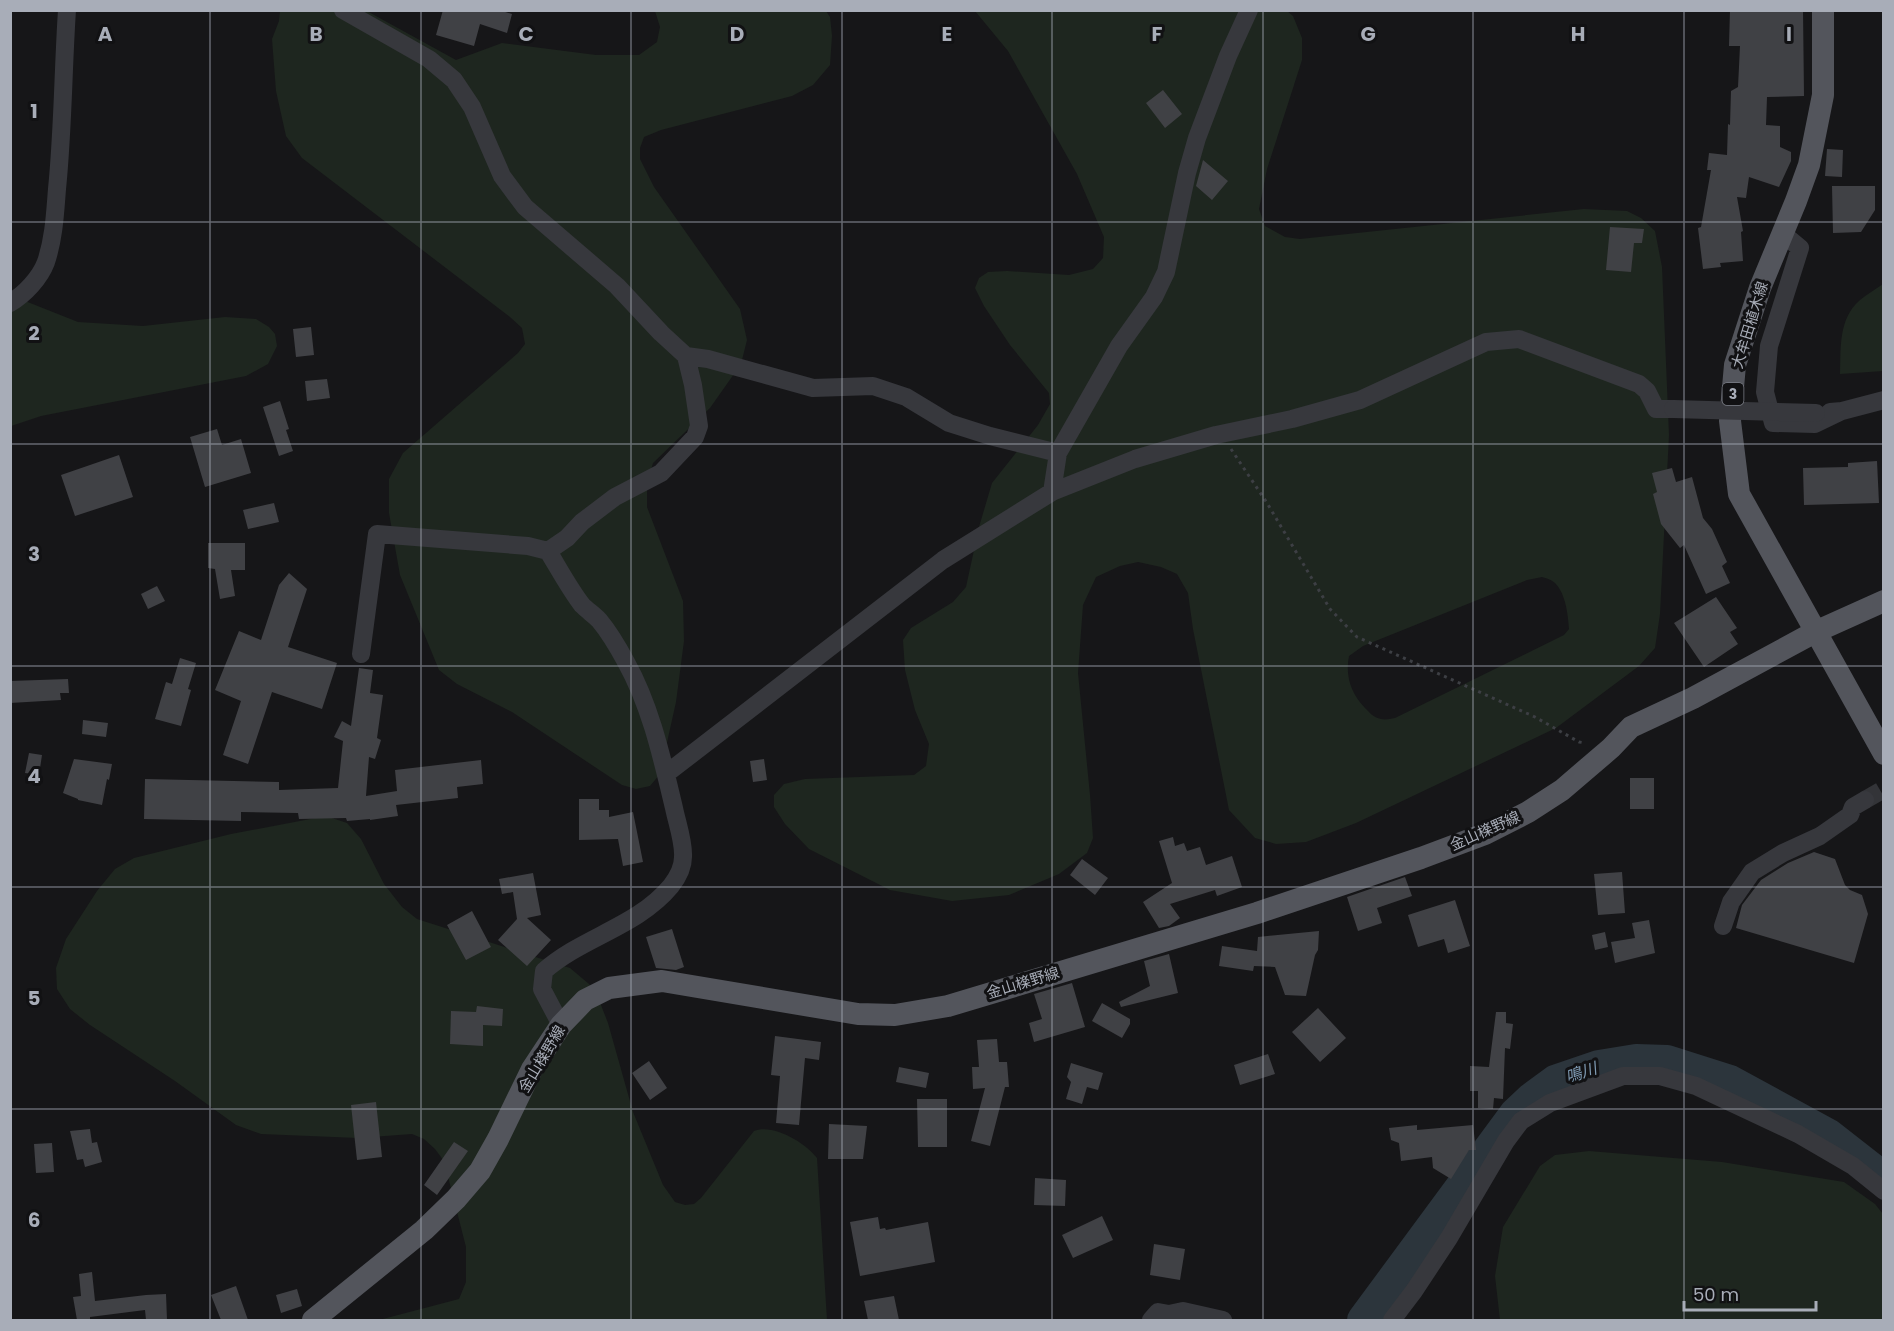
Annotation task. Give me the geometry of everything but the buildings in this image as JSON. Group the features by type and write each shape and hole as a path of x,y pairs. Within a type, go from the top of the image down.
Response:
{"main road":[{"name":"大牟田植木線","path":"1823,10 1823,95 1809,165 1760,288 1735,365 1730,421 1739,494 1884,754"},
{"name":"金山檪野線","path":"313,1320 424,1230 456,1199 480,1171 532,1069 561,1025 585,1000 609,988 662,981 858,1014 895,1015 948,1006 1257,913 1485,834 1528,812 1562,790 1611,748 1630,727 1693,698 1815,632 1884,601"}],"street":[{"path":"10,303 24,294 45,264 52,237 62,141 67,10"},
{"path":"343,10 429,59 454,80 472,107 502,176 525,207 617,286 686,356 699,426 695,437 661,473 615,497 582,522 567,538 548,551"},
{"path":"1052,492 1058,453 1119,346 1154,297 1166,272 1187,173 1197,138 1228,56 1249,10"},
{"path":"1782,233 1800,248 1769,346 1765,392 1773,423 1815,424 1842,411"},
{"path":"666,774 943,560 1052,492 1135,459 1220,433 1292,420 1360,400 1486,342 1519,339 1640,384 1647,391 1656,409 1816,413 1842,411 1884,400"},
{"path":"686,356 708,359 813,388 873,386 906,397 949,423 1058,453"},
{"path":"361,654 377,534 528,546 548,551 568,586 583,606 600,621 626,662 649,712 666,774 684,855 682,868 672,885 652,905 614,930 574,949 544,971 542,989 561,1025"},
{"path":"1723,926 1731,903 1752,872 1820,836 1850,815 1853,807 1865,800"},
{"path":"1392,1320 1449,1238 1506,1141 1521,1121 1550,1103 1623,1076 1660,1076 1696,1086 1798,1134 1853,1166 1884,1191"},
{"path":"1151,1320 1158,1312 1169,1314 1183,1311 1222,1320"}],"path":[{"path":"1220,433 1267,503 1330,609 1357,637 1535,717 1579,742 1611,748"}],"shaded area":[{"path":"365,10 456,60 502,43 596,55 639,55 657,42 660,27 655,11 826,11 830,17 832,36 830,65 813,85 792,96 661,130 644,137 640,148 640,159 654,187 740,309 747,340 741,364 710,408 653,463 647,484 647,507 683,601 684,641 676,702 660,774 650,786 636,789 622,785 512,712 457,684 439,670 400,575 389,513 389,479 403,453 518,353 525,344 522,328 510,317 302,158 286,136 276,91 272,39 280,11"},
{"path":"975,11 1287,11 1293,16 1302,38 1302,60 1267,169 1259,209 1265,226 1285,237 1300,239 1584,209 1627,211 1641,218 1655,231 1662,267 1669,435 1660,614 1655,648 1639,666 1556,728 1356,823 1306,842 1276,844 1255,838 1229,810 1188,593 1177,574 1161,567 1138,562 1120,566 1096,577 1083,605 1078,673 1093,838 1087,853 1059,874 1009,895 952,901 890,890 809,849 785,824 774,807 774,795 784,784 805,779 914,775 926,766 929,744 915,710 905,670 903,640 911,628 953,602 966,587 979,527 992,483 1038,425 1050,404 1049,393 1010,345 984,306 975,288 979,278 988,272 1007,271 1069,275 1093,269 1103,258 1104,237 1077,174 1008,51","holes":["1542,577 1555,583 1564,599 1569,629 1564,635 1395,718 1384,719 1372,715 1356,696 1350,684 1348,663 1349,656 1363,646 1527,580"]},
{"path":"1883,284 1883,371 1840,374 1842,334 1848,316 1860,300"},
{"path":"10,295 78,322 143,326 225,317 256,319 275,334 277,346 268,364 246,376 41,416 11,426"},
{"path":"326,816 347,823 361,839 384,884 402,907 417,919 570,968 589,984 599,1000 608,1023 633,1112 663,1185 675,1202 685,1205 694,1204 701,1198 754,1131 762,1129 779,1132 812,1152 817,1158 827,1320 379,1320 459,1299 466,1282 466,1247 444,1161 435,1149 424,1139 412,1134 358,1138 261,1134 236,1125 70,1009 57,989 56,968 66,939 97,891 115,869 134,858 231,834"},
{"path":"1589,1151 1722,1162 1844,1182 1875,1204 1883,1214 1883,1320 1500,1320 1495,1276 1503,1227 1540,1166 1555,1155"}],"waterway":[{"name":"鳴川","path":"1363,1320 1515,1114 1555,1081 1599,1066 1636,1060 1667,1061 1730,1081 1829,1135 1884,1178"}],"tunnel":[{"path":"1865,800 1884,789"}]}
